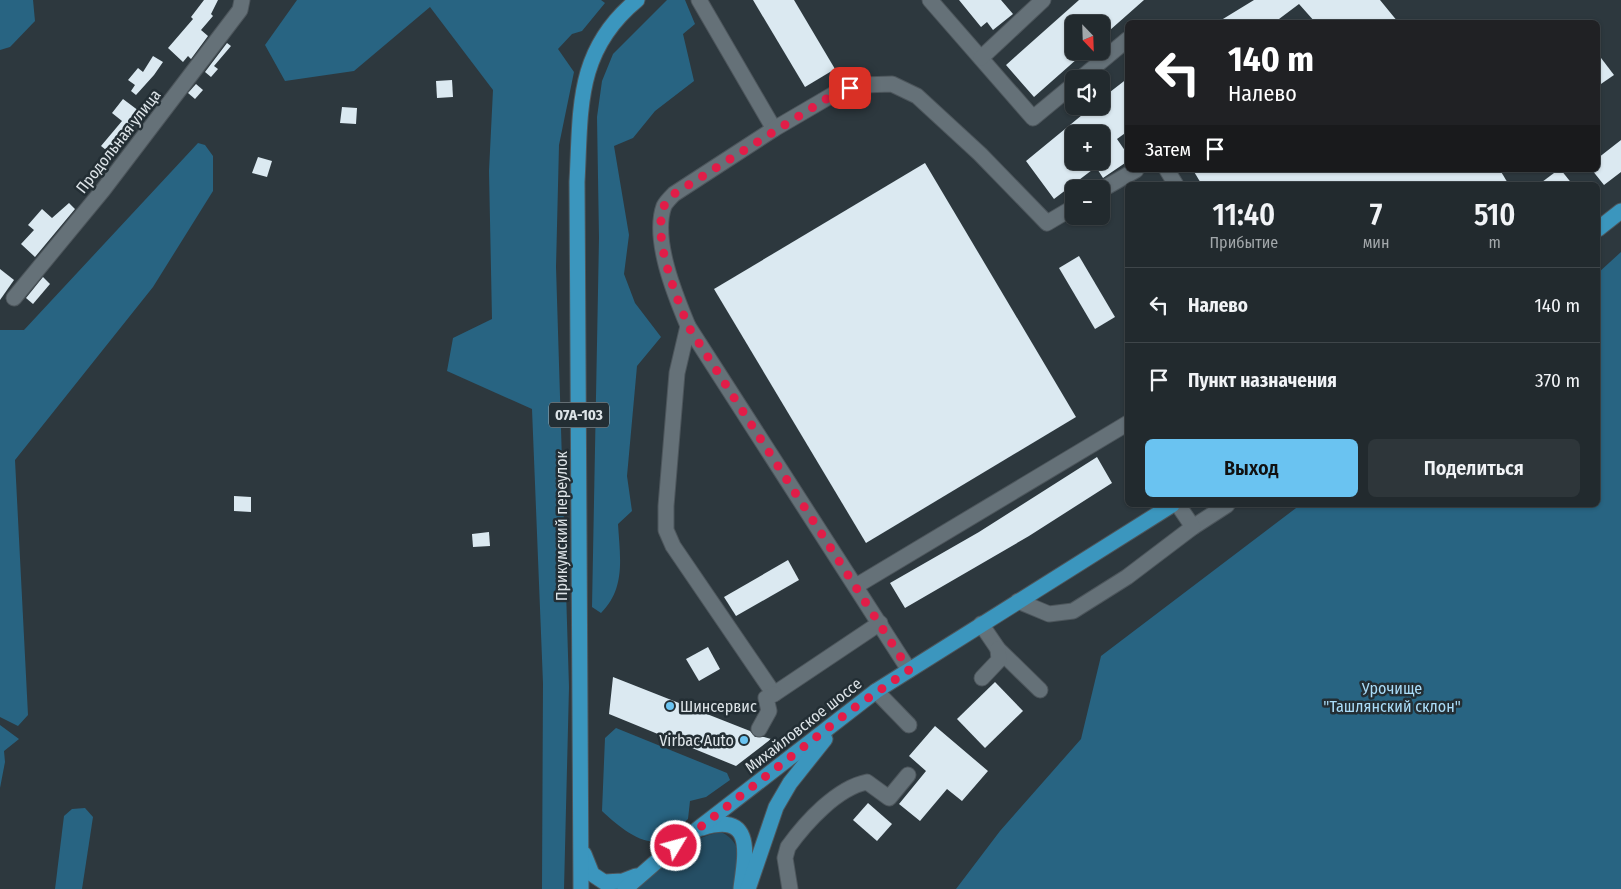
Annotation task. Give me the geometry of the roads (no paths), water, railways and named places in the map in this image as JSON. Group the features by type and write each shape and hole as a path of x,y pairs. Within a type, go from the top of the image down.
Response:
{"main road":[{"name":"Прикумский переулок","path":"581,889 577,182 580,132 583,86 590,61 603,36 625,9 637,0"},
{"path":"1600,227 1621,211"},
{"name":"Михайловское шоссе","path":"625,889 699,828 876,691 1169,507"},
{"path":"748,889 776,807 806,761 851,710"},
{"path":"699,828 716,823 728,824 737,828 743,836 746,860 741,889"},
{"path":"581,847 592,874 604,882 623,881 642,874"}],"street":[{"name":"Продольная улица","path":"14,298 103,190 240,10 242,0"},
{"path":"699,0 774,129"},
{"path":"930,0 1034,118 1065,92"},
{"path":"981,58 1039,1"},
{"path":"1091,70 1125,42"},
{"path":"909,670 688,326 673,289 663,241 661,219 665,204 674,194 774,129 839,91 862,85 892,84 917,96 980,154 1047,222 1065,212"},
{"path":"1110,185 1132,172"},
{"path":"688,326 677,373 666,506 666,530 673,546 774,694"},
{"path":"856,586 1125,425"},
{"path":"1179,507 1193,527"},
{"path":"1018,601 1049,614 1073,611 1127,577 1193,527 1224,507"},
{"path":"759,729 769,711 766,698 880,623"},
{"path":"981,624 998,649 1040,690"},
{"path":"982,678 999,660 998,649"},
{"path":"876,691 909,725"},
{"path":"790,889 785,858 788,847 841,792 855,784 867,782 889,798 908,774"}],"place":[{"name":"Шинсервис","path":"670,706"},
{"name":"Virbac Auto","path":"744,740"}],"park label":[{"name":"Урочище \"Ташлянский склон\"","path":"1392,697"}]}
